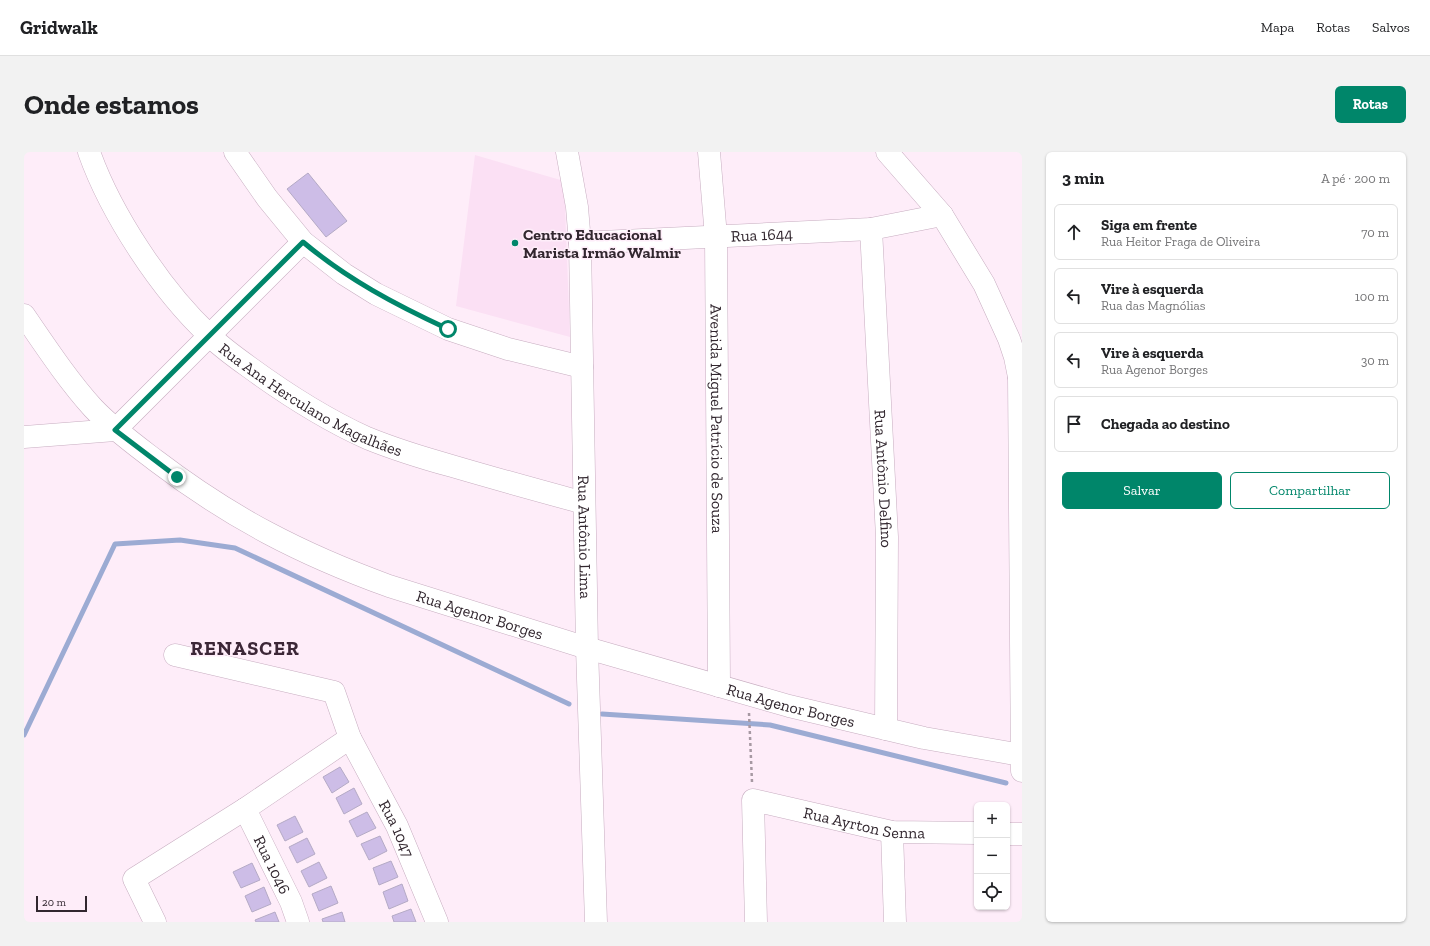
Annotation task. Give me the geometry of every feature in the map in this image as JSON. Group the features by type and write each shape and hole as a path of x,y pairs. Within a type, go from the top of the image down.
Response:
{"street":[{"name":"Rua Ana Herculano Magalhães","path":"89,152 95,170 137,245 178,301 210,336 265,379 298,401 336,423 368,438 436,462 584,503"},
{"path":"235,152 267,198 303,242 344,274 376,294 448,329 508,349 582,366"},
{"name":"Rua Antônio Lima","path":"567,152 577,207 580,243 587,648 596,922"},
{"name":"Avenida Miguel Patrício de Souza","path":"709,152 716,236 719,686"},
{"path":"887,152 942,215 984,284 1016,356 1021,385 1022,763"},
{"name":"Rua 1644","path":"580,243 871,229 942,215"},
{"name":"Rua Antônio Delfino","path":"871,229 887,537 886,730"},
{"path":"24,437 115,430 303,242"},
{"name":"Rua Agenor Borges","path":"24,315 67,377 93,408 115,430 177,477 217,504 264,532 302,552 347,571 389,586 587,648 789,706 1022,763"},
{"name":"Rua 1047","path":"175,655 334,692 350,738 397,826 437,922"},
{"path":"155,922 134,879 245,809 350,738"},
{"path":"753,800 756,922"},
{"name":"Rua Ayrton Senna","path":"753,800 892,832 974,833"},
{"name":"Rua 1046","path":"245,809 291,902 298,922"},
{"path":"892,832 895,922"},
{"path":"1010,834 1022,834"}],"path":[{"path":"749,716 753,800"}],"shaded area":[{"name":"Centro Educacional Marista Irmão Walmir","path":"475,155 564,181 570,337 456,306"}],"building":[{"path":"308,173 347,221 326,237 287,189"},
{"path":"340,767 349,782 332,793 323,777"},
{"path":"354,788 362,804 344,814 336,798"},
{"path":"367,812 376,828 357,837 349,821"},
{"path":"295,816 303,832 285,841 277,825"},
{"path":"380,836 387,851 369,860 361,844"},
{"path":"307,838 315,854 297,863 289,847"},
{"path":"391,861 398,877 379,885 373,868"},
{"path":"319,862 327,878 309,887 301,871"},
{"path":"252,863 260,880 241,888 233,872"},
{"path":"402,884 408,901 389,909 383,892"},
{"path":"331,886 338,903 319,911 312,894"},
{"path":"264,887 271,904 252,912 245,896"},
{"path":"411,909 416,922 394,922 392,916"},
{"path":"275,912 279,922 256,922 255,920"},
{"path":"342,912 345,922 323,922 322,919"}],"waterway":[{"path":"24,735 115,544 180,540 235,548 569,704"},
{"path":"602,714 770,725 1006,783"}],"place":[{"name":"Centro Educacional Marista Irmão Walmir","path":"515,243"}],"district":[{"name":"RENASCER","path":"245,648"}],"route":[{"path":"177,477 115,430 303,242 344,274 376,294 412,313 448,329"}]}
